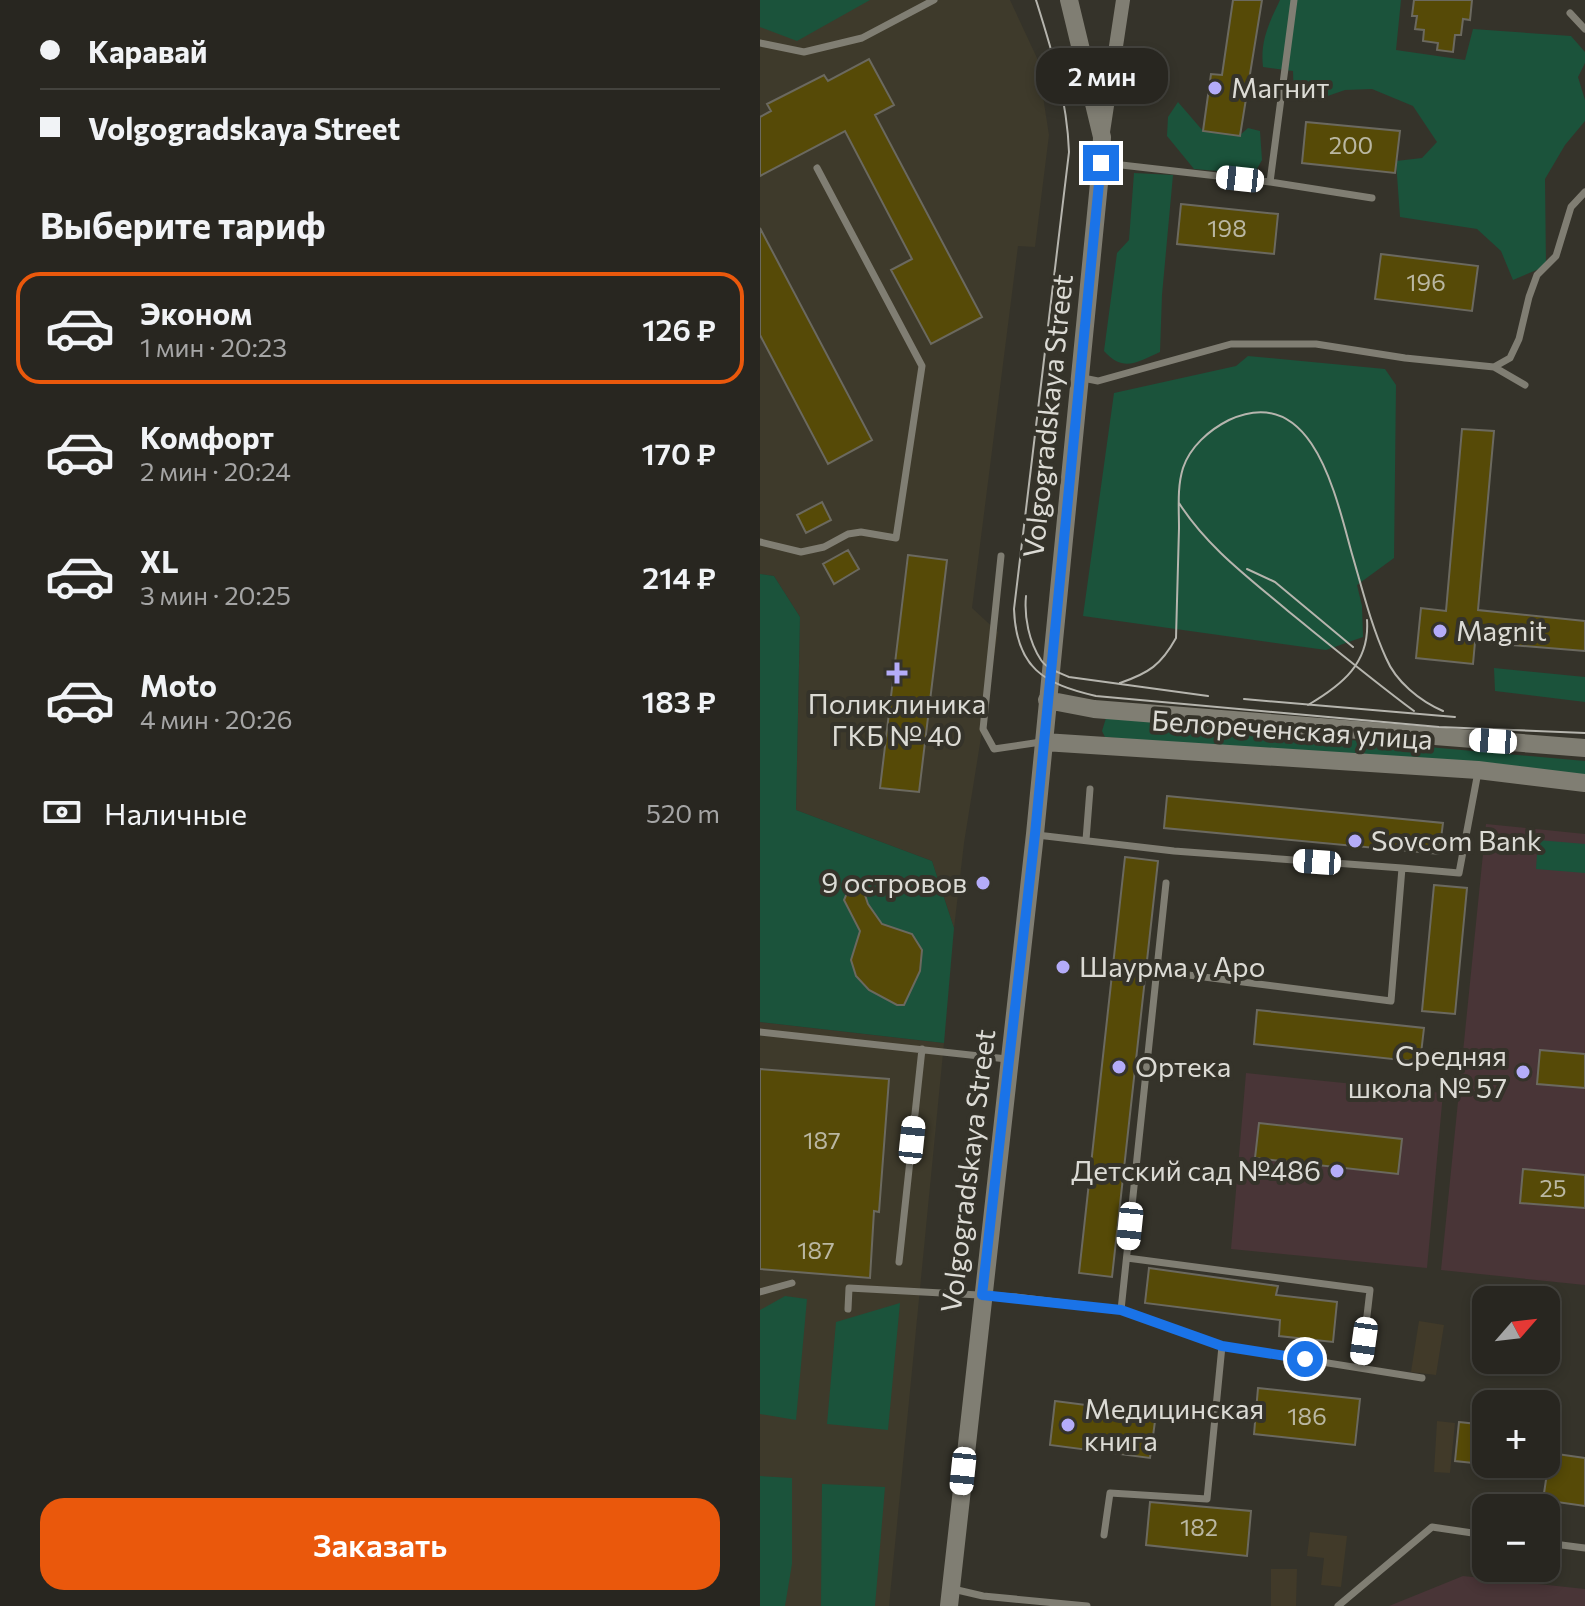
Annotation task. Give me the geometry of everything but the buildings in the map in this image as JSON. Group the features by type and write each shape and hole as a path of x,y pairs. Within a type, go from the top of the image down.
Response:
{"street":[{"name":"Volgogradskaya Street","path":"950,1597 1035,834 1101,163 1102,137 1069,0"},
{"path":"1102,137 1123,0"},
{"path":"1047,700 1094,709 1585,748"},
{"name":"Белореченская улица","path":"1044,742 1478,770 1585,783"}],"lane":[{"path":"1270,182 1294,0"},
{"path":"760,43 804,52 818,49 862,38 930,1"},
{"path":"1570,13 1585,29"},
{"path":"1101,163 1270,182 1372,198"},
{"path":"760,542 801,552 824,547 848,534 861,532 896,538 922,366 817,168"},
{"path":"1494,367 1510,358 1515,349 1537,275 1556,256 1571,207 1585,192"},
{"path":"1081,377 1098,381 1231,344 1316,344 1405,358 1494,367 1525,385"},
{"path":"1001,556 983,729 994,749 1044,742"},
{"path":"1035,834 1174,851 1459,873 1478,770"},
{"path":"1086,840 1090,789"},
{"path":"1157,971 1391,1001 1402,868"},
{"path":"1121,1310 1166,883"},
{"path":"760,1032 1009,1060"},
{"path":"899,1262 922,1049"},
{"path":"1127,1258 1370,1290 1361,1367"},
{"path":"760,1292 792,1283"},
{"path":"848,1309 849,1288 982,1295 1121,1310 1222,1346 1422,1378"},
{"path":"1104,1535 1110,1493 1207,1499 1222,1346"},
{"path":"1338,1606 1432,1527 1472,1533"},
{"path":"1560,1545 1585,1548"},
{"path":"950,1597 983,1596 1087,1606"}],"shaded area":[{"path":"760,0 1010,0 1037,58 1049,135 1035,247 1018,246 972,608 998,632 964,843 954,928 932,861 796,810 800,617 774,576 760,574"},
{"name":"Средняя школа № 57","path":"1486,824 1585,834 1585,1285 1441,1270"},
{"path":"760,1022 944,1043 889,1606 760,1606"},
{"name":"Детский сад №486","path":"1246,1073 1443,1093 1427,1268 1231,1249"},
{"path":"1419,1321 1444,1325 1436,1375 1411,1372"},
{"path":"1437,1421 1455,1423 1450,1473 1434,1472"},
{"path":"1310,1532 1347,1536 1341,1587 1321,1585 1324,1558 1307,1556"},
{"path":"1271,1569 1297,1569 1296,1606 1271,1606"},
{"path":"1463,1576 1472,1577 1472,1582 1519,1582 1585,1589 1585,1606 1389,1606"}],"green space":[{"path":"760,0 870,0 797,41 760,27"},
{"path":"1280,0 1401,0 1396,50 1465,60 1473,29 1571,36 1585,52 1585,63 1578,77 1585,100 1585,121 1565,145 1545,179 1546,266 1513,280 1501,251 1477,229 1400,217 1396,161 1422,158 1437,142 1413,106 1372,89 1345,90 1319,99 1294,101 1293,71 1263,67 1264,40"},
{"path":"1178,102 1203,131 1239,136 1248,128 1260,131 1262,160 1254,174 1194,169 1167,136 1168,117"},
{"path":"1134,173 1173,175 1160,352 1124,364 1104,351 1117,253 1129,240"},
{"path":"1248,356 1385,369 1396,385 1394,558 1357,585 1362,606 1363,637 1326,650 1083,616 1114,393 1236,366"},
{"path":"760,574 774,576 800,617 796,810 932,861 954,928 944,1043 760,1022"},
{"path":"1494,668 1585,677 1585,702 1495,691"},
{"path":"1106,718 1585,761 1585,778 1105,737 1102,731"},
{"path":"1538,840 1585,844 1585,873 1536,869"},
{"path":"785,1296 807,1299 796,1420 760,1414 760,1310"},
{"path":"900,1303 888,1430 827,1424 836,1322"},
{"path":"760,1476 792,1478 792,1564 785,1606 760,1606"},
{"path":"822,1484 885,1487 875,1606 821,1606"}],"tram line":[{"path":"1036,0 1062,94 1069,152 1014,609 1020,646 1027,659 1048,679 1096,696 1439,727 1585,733"},
{"path":"1120,683 1153,667 1176,638 1179,490 1186,460 1195,446 1214,429 1229,420 1258,412 1281,416 1301,430 1316,451 1338,504 1367,606 1390,667 1410,690 1443,711"},
{"path":"1179,503 1202,534 1244,574 1414,711"},
{"path":"1247,569 1275,582 1353,647"},
{"path":"1026,596 1027,621 1033,645 1044,663 1054,670 1069,677 1208,696"},
{"path":"1308,705 1342,681 1359,661 1367,635 1367,620"},
{"path":"1244,699 1455,717"}],"place":[{"name":"Магнит","path":"1215,88"},
{"name":"Magnit","path":"1440,631"},
{"name":"Поликлиника ГКБ № 40","path":"897,673"},
{"name":"Sovcom Bank","path":"1355,841"},
{"name":"9 островов","path":"983,883"},
{"name":"Шаурма у Аро","path":"1063,967"},
{"name":"Ортека","path":"1119,1067"},
{"name":"Средняя школа № 57","path":"1523,1072"},
{"name":"Детский сад №486","path":"1337,1171"},
{"name":"Медицинская книга","path":"1068,1425"}],"route":[{"path":"1101,163 1035,834 982,1295 1121,1310 1222,1346 1305,1359"}]}
